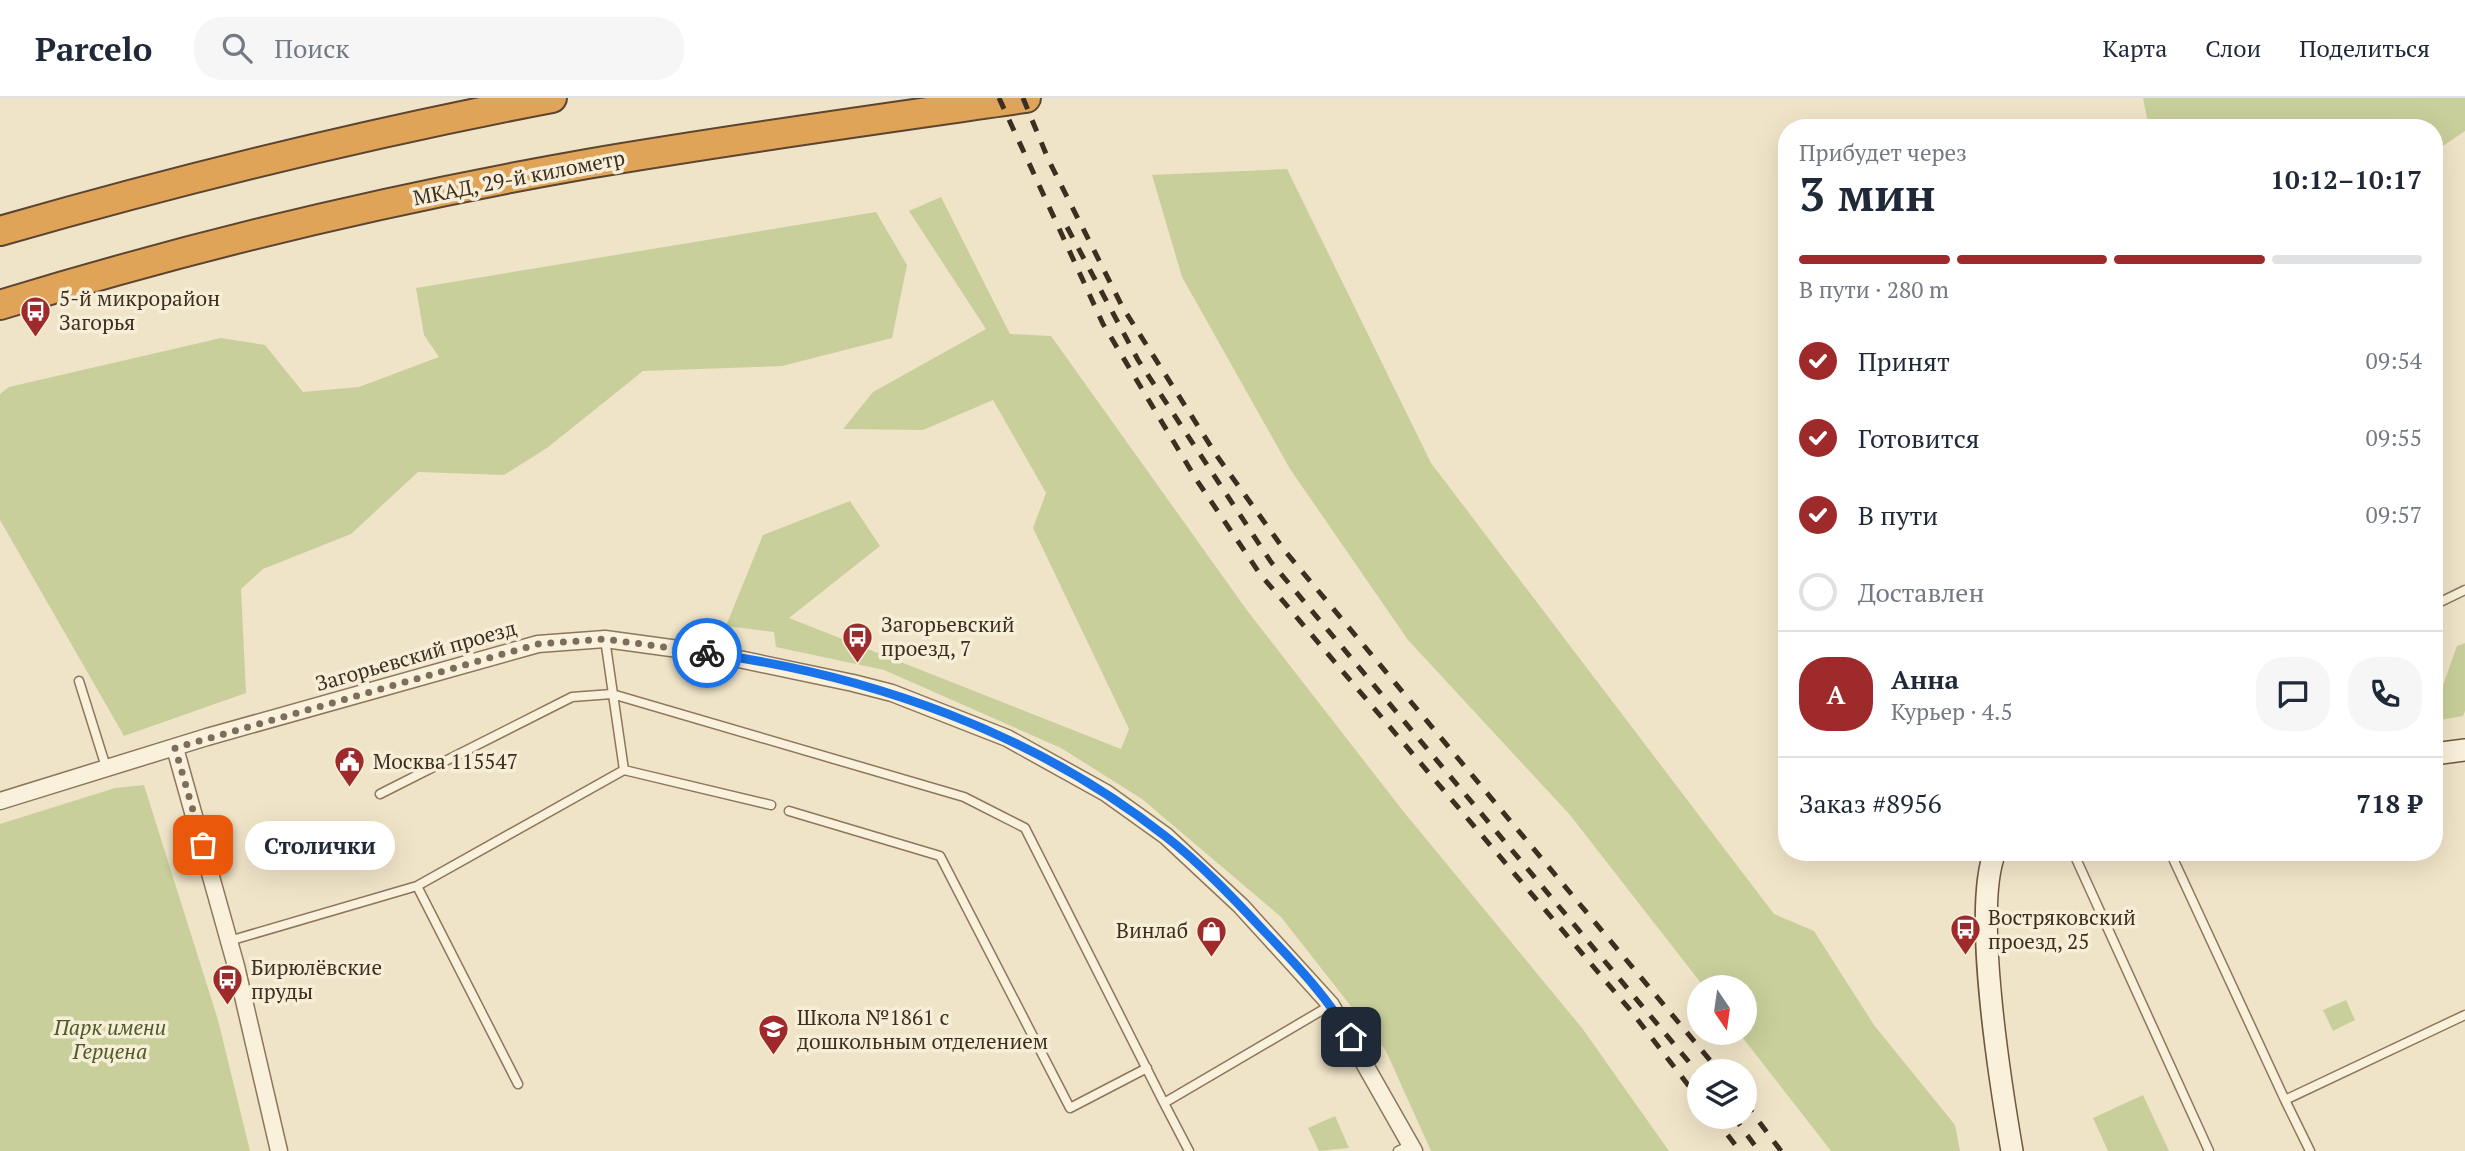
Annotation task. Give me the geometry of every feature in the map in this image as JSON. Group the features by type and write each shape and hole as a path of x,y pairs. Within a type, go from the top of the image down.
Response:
{"highway":[{"path":"0,230 240,164 343,139 552,98"},
{"name":"МКАД, 29-й километр","path":"10,302 245,237 472,186 806,129 1026,98"}],"street":[{"name":"Загорьевский проезд","path":"0,801 106,767 538,644 605,639 715,654 842,680 891,693 1007,738 1106,793 1166,836 1241,906 1331,1005 1408,1149"},
{"path":"175,748 229,941 279,1151"},
{"path":"2443,753 2465,750"},
{"path":"1992,861 1989,873 1987,921 2003,1090 2012,1151"}],"lane":[{"path":"2443,601 2465,590"},
{"path":"605,639 624,770"},
{"path":"79,681 106,767"},
{"path":"380,794 572,697 612,694 964,797 1025,828 1189,1151"},
{"path":"229,941 417,886 624,770 771,805"},
{"path":"789,811 940,856 1070,1108 1147,1068"},
{"path":"2077,861 2209,1151"},
{"path":"2174,861 2310,1151"},
{"path":"417,886 518,1084"},
{"path":"1164,1102 1331,1005"},
{"path":"2286,1100 2465,1016"}],"green space":[{"path":"2143,98 2465,98 2465,131 2443,146 2443,119 2147,119"},
{"path":"1287,169 1431,463 1774,914 1814,931 1874,1025 1955,1125 1960,1151 1831,1151 1748,1045 1757,1045 1757,975 1695,975 1570,815 1408,640 1290,469 1182,277 1152,175"},
{"path":"941,197 1010,334 1051,336 1246,609 1403,811 1582,1028 1669,1151 1431,1151 1386,1051 1281,917 1142,799 1061,748 884,670 776,647 774,632 726,626 763,535 850,501 880,546 789,618 1121,749 1129,729 1033,528 1046,493 993,400 923,430 843,429 873,392 986,329 909,211"},
{"path":"876,212 907,265 892,338 782,366 643,371 547,448 504,475 418,472 351,534 263,569 241,589 246,693 124,736 0,520 0,394 9,387 221,338 265,345 303,392 359,387 439,357 424,335 416,288"},
{"path":"2465,643 2465,711 2463,716 2443,719 2443,685 2457,646"},
{"name":"Парк имени Герцена","path":"144,785 218,1020 250,1151 0,1151 0,824 115,788"},
{"path":"2346,1000 2355,1020 2333,1031 2323,1010"},
{"path":"2143,1095 2169,1151 2108,1151 2093,1118"},
{"path":"1335,1116 1349,1148 1319,1151 1308,1128"}],"railway":[{"path":"999,98 1103,324 1196,479 1260,574 1631,1011 1687,1083"},
{"path":"1023,98 1049,161 1123,308 1217,456 1285,551 1709,1059"},
{"path":"1067,227 1138,360 1271,562 1687,1060"},
{"path":"1757,1119 1781,1151"},
{"path":"1723,1129 1740,1151"},
{"path":"1743,1129 1759,1151"}],"way so far":[{"path":"203,845 175,748 538,644 605,639 707,653"}],"place":[{"name":"5-й микрорайон Загорья","path":"36,338"},
{"name":"Загорьевский проезд, 7","path":"858,664"},
{"name":"Москва 115547","path":"350,789"},
{"name":"Столички","path":"203,845"},
{"name":"Востряковский проезд, 25","path":"1965,957"},
{"name":"Винлаб","path":"1211,958"},
{"name":"Бирюлёвские пруды","path":"228,1007"},
{"name":"Школа №1861 с дошкольным отделением","path":"774,1057"}],"route":[{"path":"707,653 891,693 1007,738 1106,793 1166,836 1241,906 1331,1005 1351,1037"}]}
